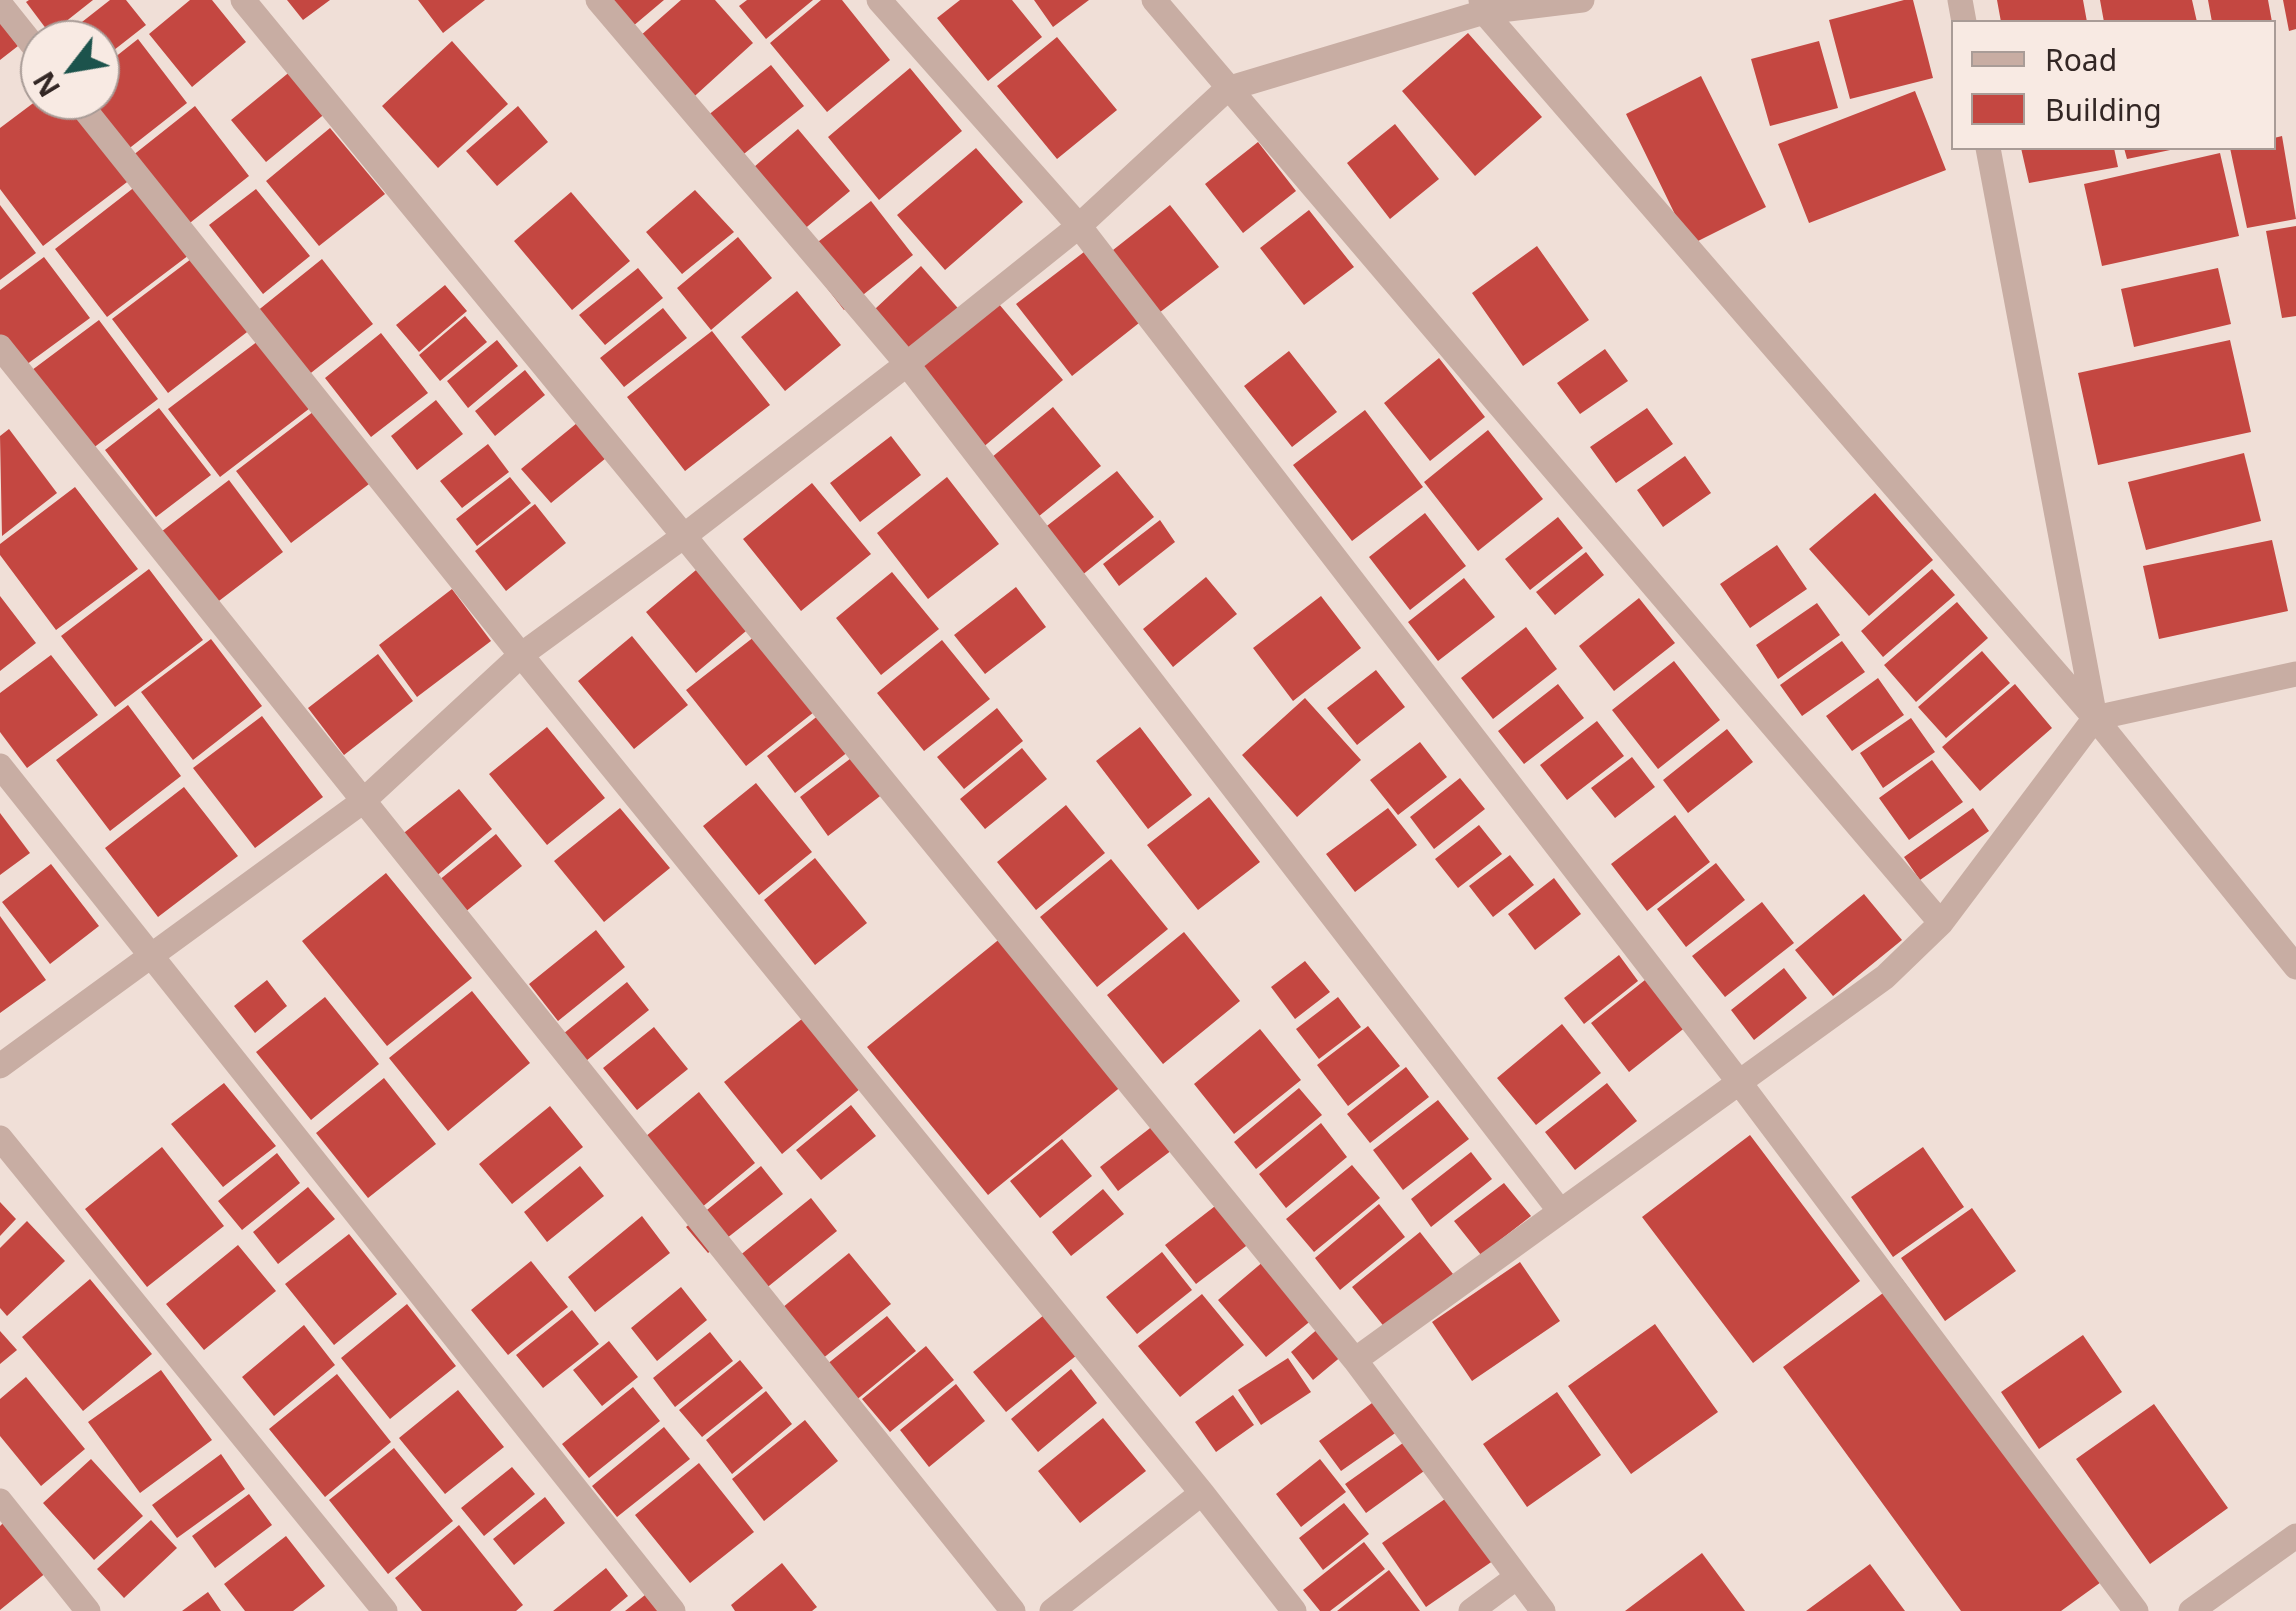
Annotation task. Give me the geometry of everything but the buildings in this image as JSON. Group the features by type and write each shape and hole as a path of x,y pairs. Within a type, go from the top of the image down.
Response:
{"street":[{"path":"243,0 1355,1360 1543,1611"},
{"path":"598,0 907,364 1560,1211"},
{"path":"879,0 1079,226 1739,1082 2136,1611"},
{"path":"1154,0 1941,923"},
{"path":"0,1066 362,802 521,654 684,536 907,364 1079,226 1227,88 1482,6 1582,0"},
{"path":"0,4 20,29"},
{"path":"1482,6 2095,718 2296,966"},
{"path":"93,120 1294,1611"},
{"path":"1988,150 2095,718"},
{"path":"0,347 1014,1611"},
{"path":"1355,1360 1885,977 1941,923 2095,718 2296,674"},
{"path":"0,766 673,1611"},
{"path":"0,1138 385,1611"},
{"path":"1052,1611 1202,1493"},
{"path":"0,1502 88,1611"},
{"path":"2192,1611 2296,1536"},
{"path":"1471,1611 1518,1577"}]}
